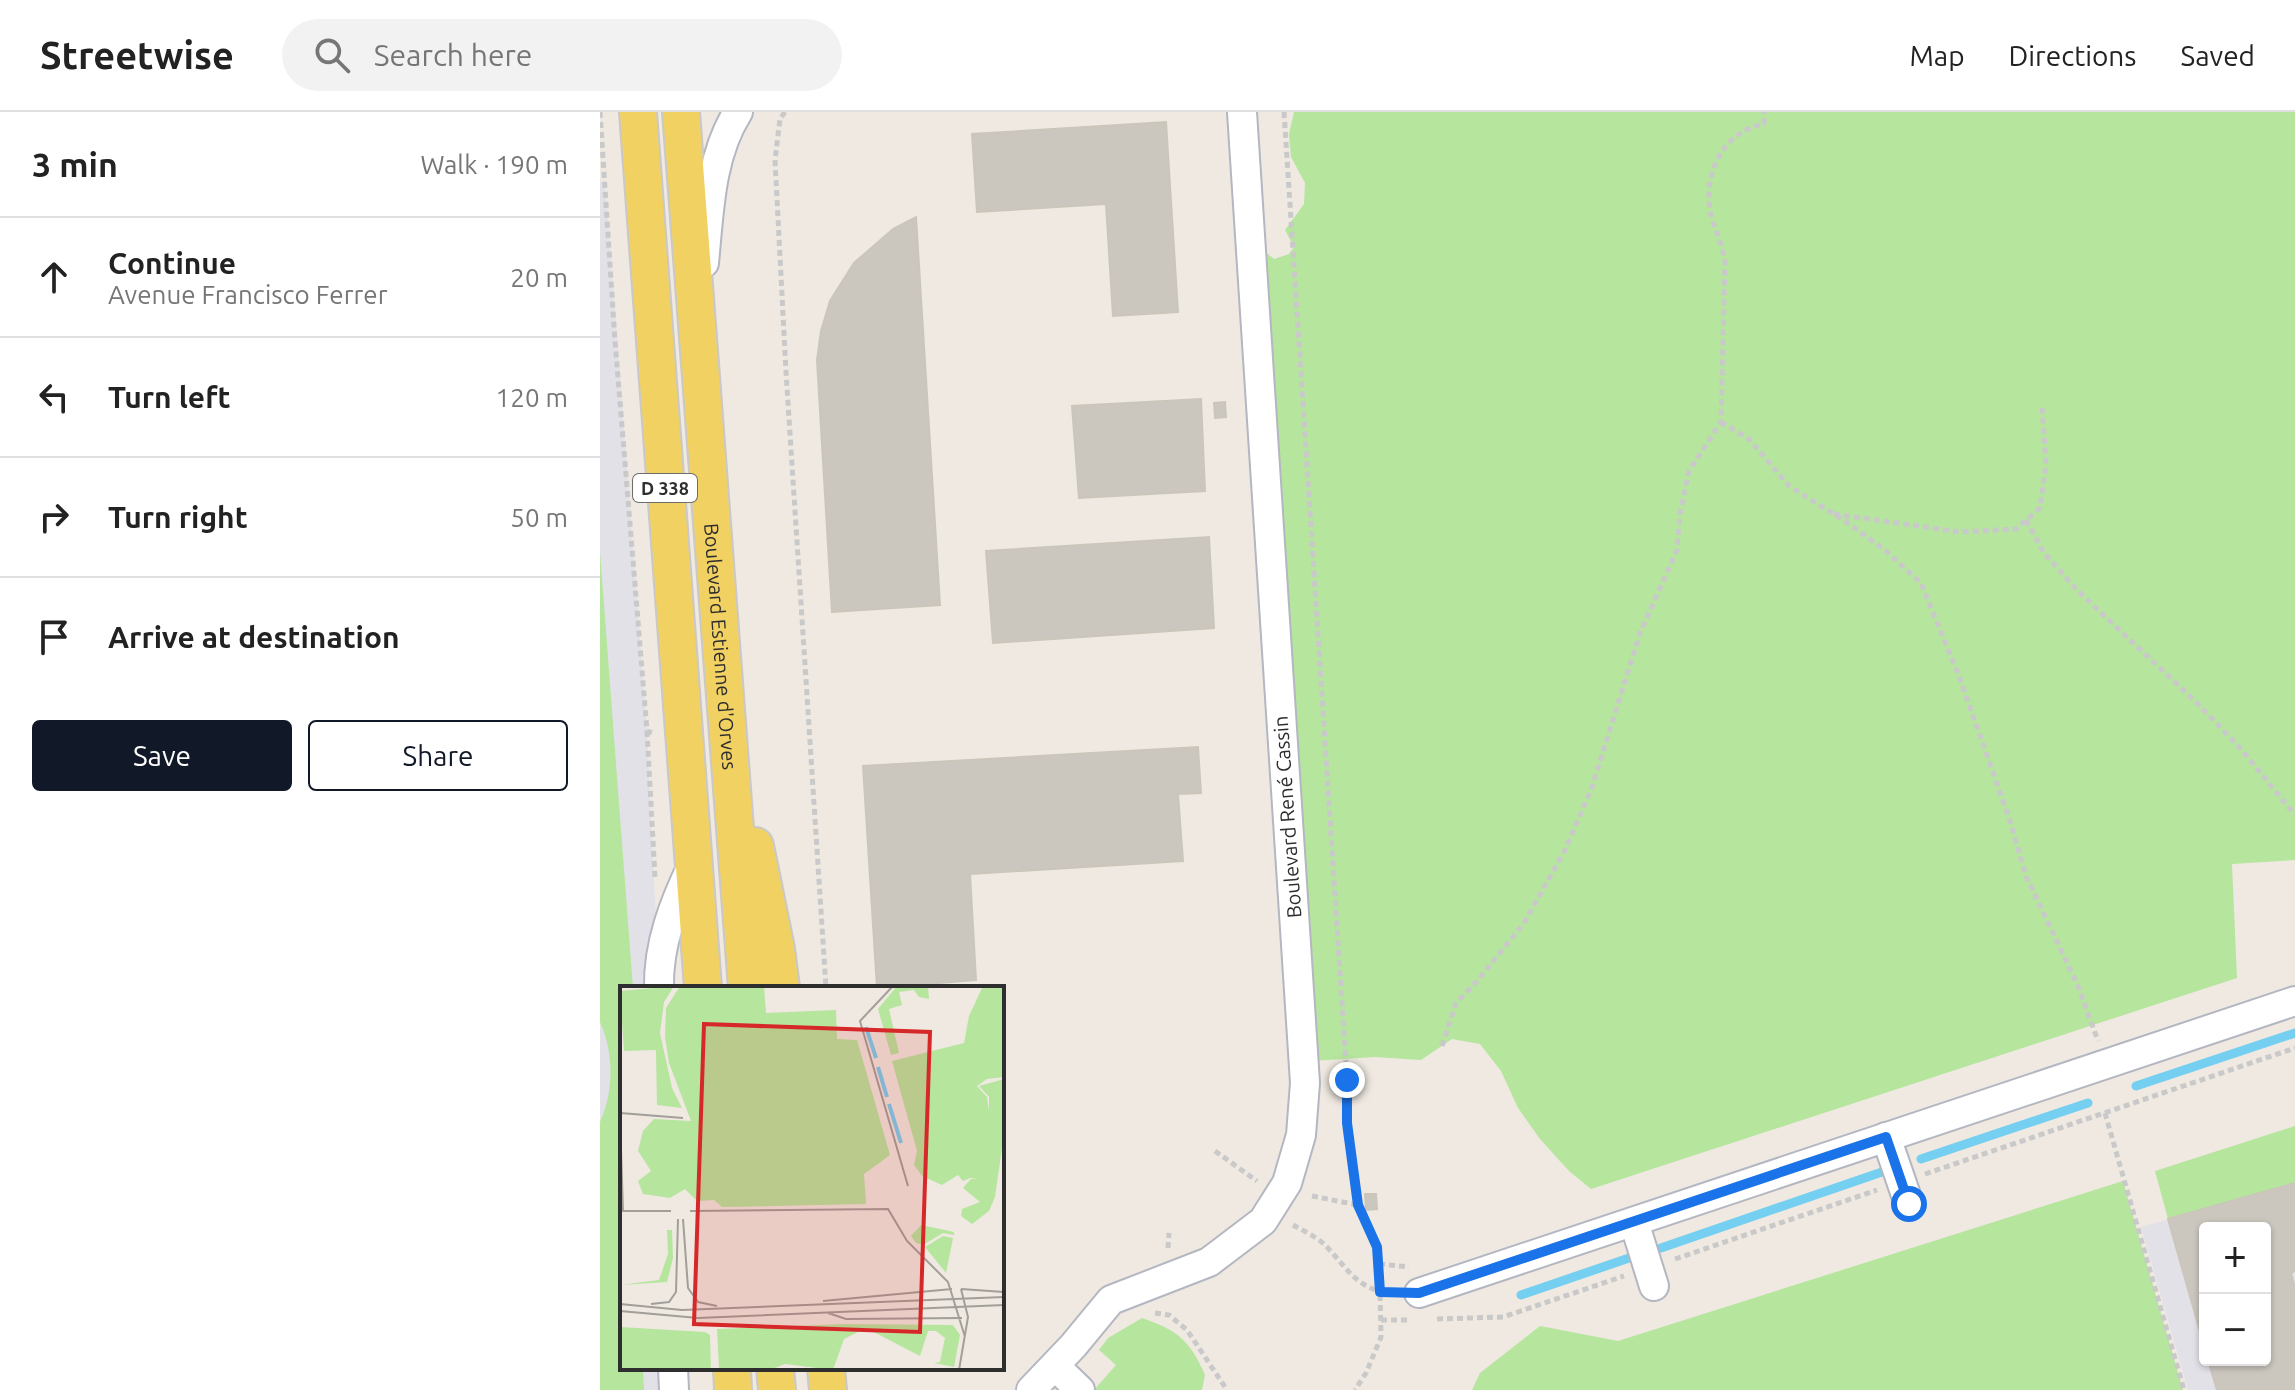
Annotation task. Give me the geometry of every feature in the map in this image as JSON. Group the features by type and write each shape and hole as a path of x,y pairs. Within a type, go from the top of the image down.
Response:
{"main road":[{"name":"Boulevard Estienne d'Orves","path":"638,112 703,986"},
{"name":"Boulevard Estienne d'Orves","path":"681,112 747,986"},
{"path":"733,802 753,836 781,986"},
{"path":"732,1370 733,1390"},
{"path":"775,1370 777,1390"},
{"path":"826,1370 828,1390"}],"street":[{"path":"697,331 713,179 725,132 738,112"},
{"name":"Boulevard René Cassin","path":"1031,1390 1111,1300 1209,1262 1263,1221 1287,1183 1301,1135 1305,1083 1242,112"},
{"name":"D 338","path":"659,986 672,908 693,864"},
{"path":"1419,1293 2295,1001"},
{"path":"1886,1137 1909,1204"},
{"path":"1634,1222 1654,1286"},
{"path":"1055,1366 1080,1390"},
{"path":"673,1370 674,1390"}],"path":[{"path":"600,112 647,731 655,882"},
{"path":"785,112 780,119 775,160 826,986"},
{"path":"1284,112 1347,1080 1347,1123 1358,1205 1377,1247 1380,1292 1381,1337 1355,1390"},
{"path":"1442,1046 1456,1003 1524,923 1565,850 1592,787 1640,633 1677,550 1680,513 1689,471 1721,422 1725,262 1724,248 1710,212 1711,183 1719,153 1739,132 1764,124 1764,112"},
{"path":"1831,513 1960,532 2016,529 2040,508 2046,464 2042,404"},
{"path":"1721,422 1749,439 1789,486 1886,551 1921,583 1960,679 2026,876 2078,986 2099,1043"},
{"path":"2026,520 2044,553 2079,592 2240,748 2295,815"},
{"path":"647,731 685,748"},
{"path":"2105,1113 2184,1390"},
{"path":"1270,1212 1323,1243 1349,1275 1380,1292 1419,1293"},
{"path":"1149,1312 1169,1315 1187,1330 1227,1390"},
{"path":"1380,1320 1503,1317"}],"shaded area":[{"path":"605,181 647,731 659,986 620,986 620,1370 673,1370 674,1390 600,1390 600,182"},
{"path":"2295,1183 2295,1390 2188,1390 2141,1227"}],"green space":[{"path":"1294,112 2295,112 2295,860 2232,864 2237,978 1591,1189 1569,1171 1540,1139 1518,1108 1501,1071 1480,1044 1452,1039 1421,1060 1375,1057 1312,1061 1264,251 1274,259 1289,254 1294,247 1285,230 1304,204 1305,183 1291,157 1289,134"},
{"path":"600,552 633,986 620,986 620,1370 643,1370 644,1390 600,1390 600,1122 608,1098 610,1059 600,1022"},
{"path":"2295,1126 2295,1183 2168,1219 2155,1171"},
{"path":"2123,1181 2183,1390 1472,1390 1480,1373 1540,1326 1618,1341"},
{"path":"1142,1318 1173,1332 1188,1345 1205,1375 1202,1390 1094,1390 1116,1365 1099,1350 1108,1338"}],"building":[{"path":"1166,122 1178,312 1113,316 1106,204 977,212 972,134"},
{"path":"916,217 940,605 832,612 817,360 821,331 830,301 854,263 893,229"},
{"path":"1201,399 1205,491 1079,498 1072,406"},
{"path":"1225,402 1226,417 1215,418 1214,403"},
{"path":"1209,537 1214,628 993,643 986,551"},
{"path":"1198,747 1201,793 1178,794 1183,861 970,874 976,980 877,986 863,766"},
{"path":"2295,1183 2295,1271 2291,1273 2295,1288 2295,1390 2217,1390 2210,1366 2271,1366 2271,1222 2199,1222 2199,1328 2168,1219"},
{"path":"1365,1194 1376,1194 1377,1209 1366,1210"}],"waterway":[{"path":"2136,1086 2295,1033"},
{"path":"1921,1159 2088,1103"},
{"path":"1661,1248 1882,1172"},
{"path":"1521,1295 1632,1257"}],"route":[{"path":"1347,1080 1347,1123 1358,1205 1377,1247 1380,1292 1419,1293 1886,1137 1909,1204"}]}
